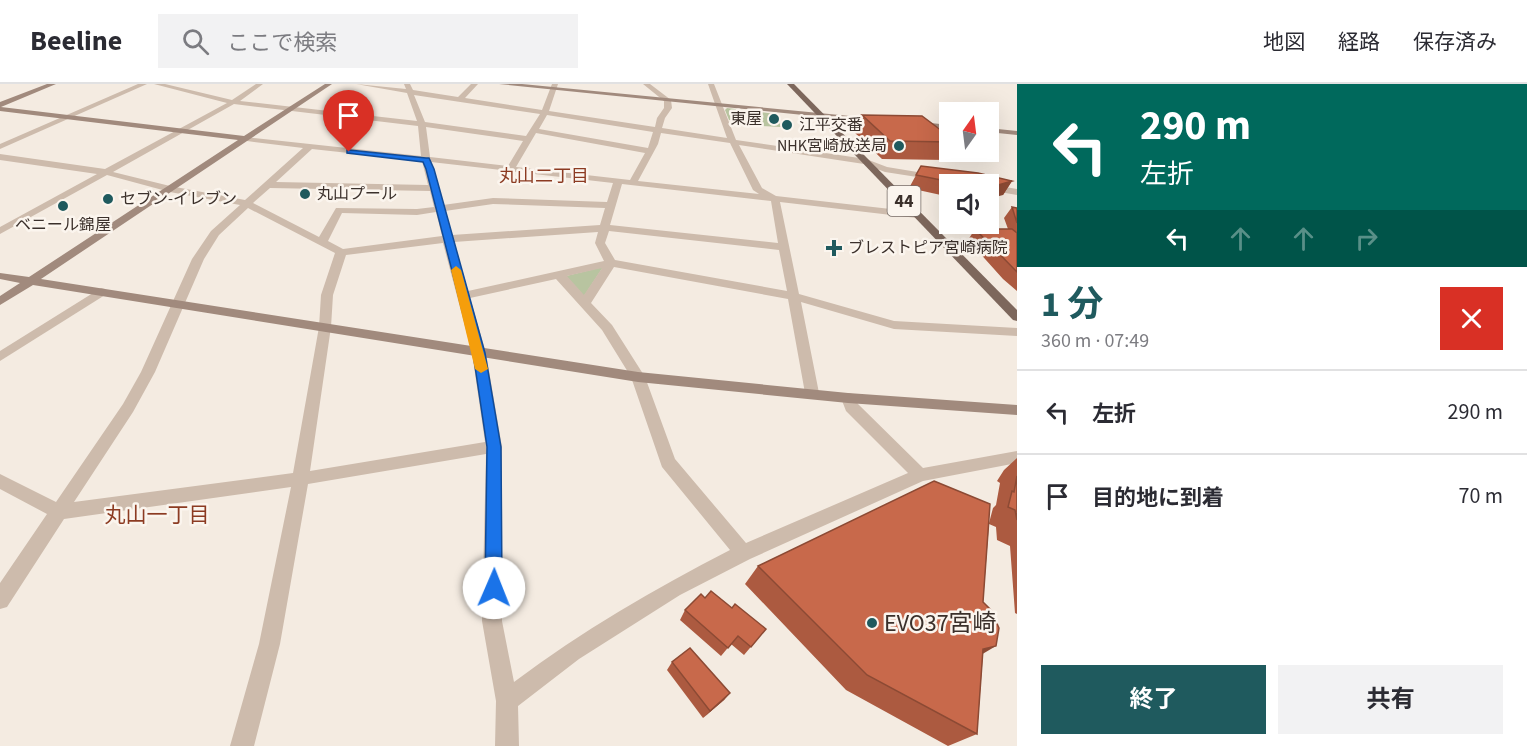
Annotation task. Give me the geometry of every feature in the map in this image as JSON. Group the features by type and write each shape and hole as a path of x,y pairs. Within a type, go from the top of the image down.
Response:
{"main road":[{"name":"44","path":"790,84 1017,317"}],"street":[{"path":"0,107 53,84"},
{"path":"0,147 144,84"},
{"path":"157,84 233,102 528,139"},
{"path":"0,231 233,102 260,84"},
{"path":"0,301 329,84"},
{"path":"359,84 407,88 459,100 866,162 885,169 939,178"},
{"path":"459,100 475,84"},
{"path":"502,84 554,86 667,100 885,121"},
{"path":"633,182 650,151 661,118 668,108 667,100 646,84"},
{"path":"711,84 737,151 758,190 775,199"},
{"path":"510,169 545,112 554,86"},
{"path":"407,88 422,124 426,160 479,353 494,447 492,621 507,701 507,746"},
{"path":"0,107 426,160 917,214"},
{"path":"907,123 939,126"},
{"path":"534,130 650,151"},
{"path":"999,131 1017,133"},
{"path":"0,600 128,408 198,259 214,233 310,146"},
{"path":"0,157 104,172 170,189 245,203 341,252 447,238 605,228 784,247"},
{"path":"611,263 600,243 618,181"},
{"path":"269,185 435,188"},
{"path":"999,189 1017,192"},
{"path":"775,199 812,393"},
{"path":"322,242 339,210 417,212 493,201 612,205"},
{"path":"242,746 255,705 291,536 325,327 327,295 341,252"},
{"path":"585,302 611,263"},
{"path":"464,296 611,263 792,296 894,325 1017,332"},
{"path":"559,275 607,328 638,377 668,462 743,553"},
{"path":"0,276 638,377 848,398 1017,410"},
{"path":"0,357 101,292"},
{"path":"848,398 851,407 920,475"},
{"path":"0,481 59,512 300,479 494,447"},
{"path":"507,701 572,652 674,589 743,553 920,475 1017,457"}],"green space":[{"path":"727,108 776,114 781,127 761,126 758,122 729,120 725,110"},
{"path":"603,267 584,296 566,276"}],"building":[{"path":"862,115 922,116 939,129 939,142 890,141"},
{"path":"921,166 982,174 939,174 939,180 916,175"},
{"path":"999,178 1012,181 999,185"},
{"path":"1012,207 1017,208 1017,223"},
{"path":"999,229 1012,229 1017,233 1017,272 980,234 999,234"},
{"path":"1017,476 1017,520 1015,510 1008,507"},
{"name":"EVO37宮崎","path":"934,481 990,504 983,602 991,610 999,628 996,646 983,649 977,734 867,675 758,566"},
{"path":"711,591 732,608 735,604 766,629 751,647 738,636 728,648 685,610 701,594 705,598"},
{"path":"690,648 730,693 710,711 672,662"}],"slow traffic":[{"path":"456,270 479,353 481,369"}],"place":[{"name":"東屋","path":"774,119"},
{"name":"江平交番","path":"787,125"},
{"name":"NHK宮崎放送局","path":"899,146"},
{"name":"丸山プール","path":"305,194"},
{"name":"セブン-イレブン","path":"108,199"},
{"name":"ベニール錦屋","path":"63,206"},
{"name":"ブレストピア宮崎病院","path":"834,248"},
{"name":"EVO37宮崎","path":"872,623"}],"district":[{"name":"丸山二丁目","path":"544,176"},
{"name":"丸山一丁目","path":"157,515"}],"route":[{"path":"349,152 426,160 430,169 479,353 494,447 494,588"}]}
